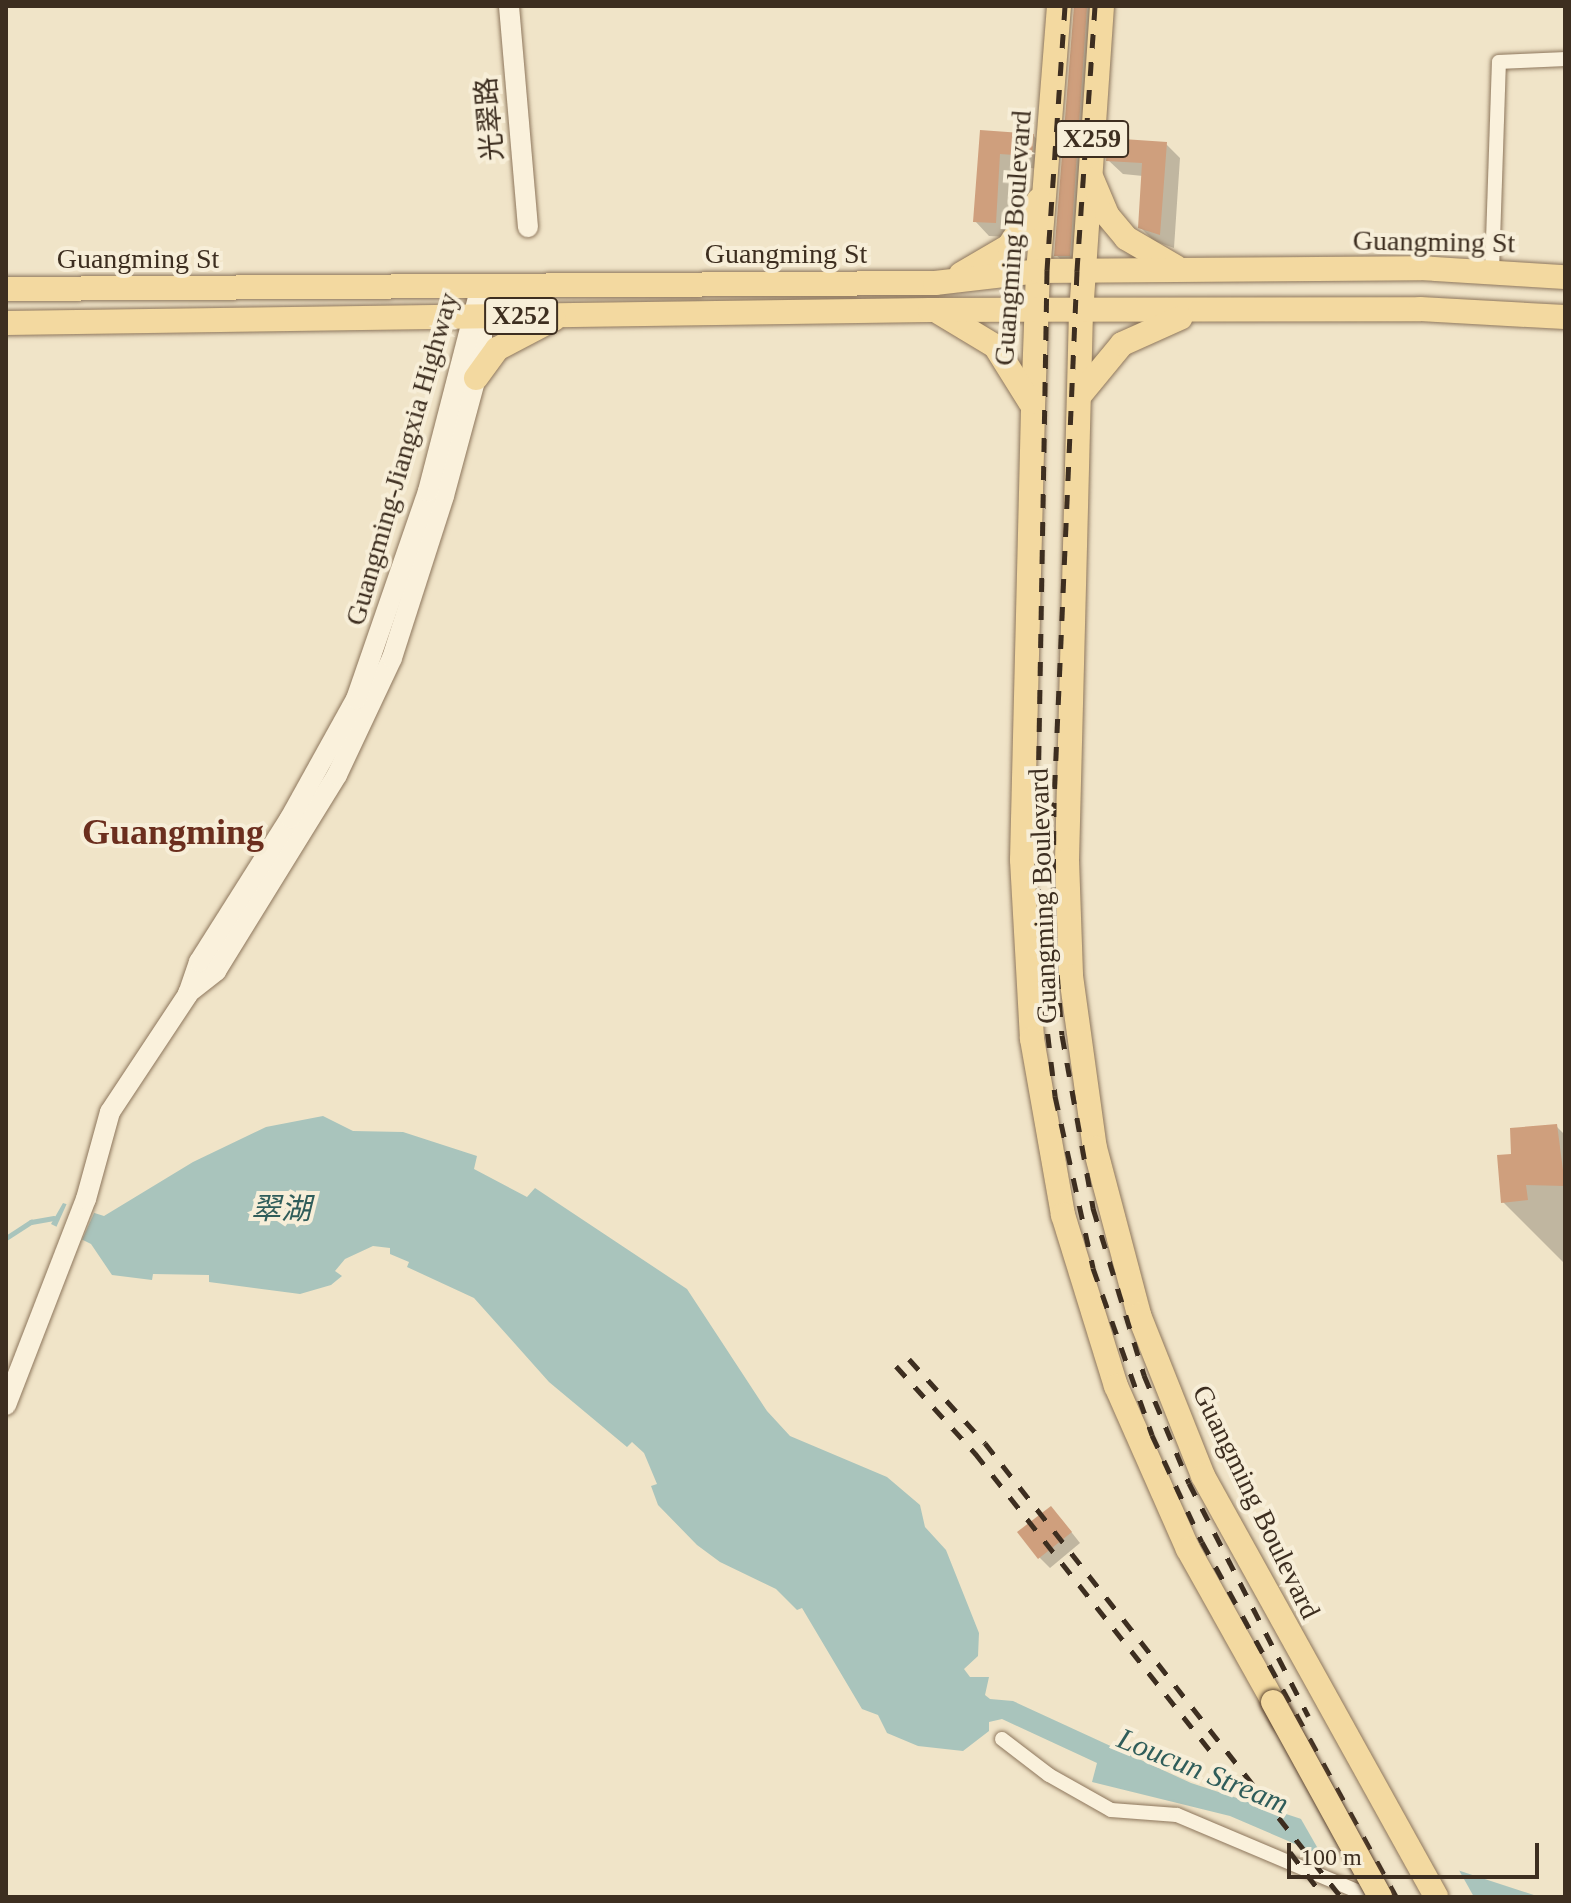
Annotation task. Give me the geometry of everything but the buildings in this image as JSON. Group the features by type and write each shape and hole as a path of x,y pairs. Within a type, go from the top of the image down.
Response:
{"main road":[{"name":"Guangming Boulevard","path":"1059,6 1038,271 1033,410 1023,920 1032,1039 1050,1157 1083,1287 1138,1441 1188,1549 1334,1812"},
{"name":"Guangming Boulevard","path":"1102,6 1081,311 1068,910 1077,1034 1095,1148 1130,1288 1180,1423 1229,1528 1436,1897"},
{"path":"1090,172 1107,215 1126,238 1151,256 1194,271"},
{"path":"935,283 990,260 1009,246 1045,187"},
{"name":"Guangming St","path":"6,289 935,283 1038,271 1492,271 1565,277"},
{"name":"Guangming St","path":"6,323 930,310 1468,309 1565,317"},
{"path":"930,310 965,324 995,346 1018,375 1033,410"},
{"path":"1078,397 1097,368 1129,340 1205,310"},
{"path":"476,378 497,349 566,315"},
{"path":"1273,1702 1380,1897"}],"street":[{"name":"光翠路","path":"509,6 528,227"},
{"path":"1492,271 1499,62 1565,59"},
{"name":"Guangming-Jiangxia Highway","path":"188,994 216,971 337,775 370,708 444,496 476,378 481,286"},
{"name":"Guangming-Jiangxia Highway","path":"6,1405 86,1199 110,1112 188,994 199,962 290,818 356,699 428,491 478,316"},
{"path":"1002,1739 1049,1775 1111,1810 1177,1815 1371,1897"}],"water":[{"name":"翠湖","path":"323,1116 353,1131 403,1132 477,1156 474,1169 527,1197 535,1188 687,1289 767,1411 790,1436 887,1477 920,1505 925,1527 946,1550 979,1633 978,1656 964,1669 970,1677 989,1677 985,1695 990,1699 1013,1701 1191,1783 1540,1897 1419,1897 1230,1816 1092,1782 1097,1763 1002,1719 989,1722 989,1731 963,1751 918,1746 887,1733 878,1715 862,1709 802,1608 797,1610 776,1589 720,1562 697,1545 658,1505 651,1486 657,1484 644,1453 632,1442 627,1447 549,1382 474,1298 407,1267 409,1262 390,1254 390,1248 373,1246 345,1259 335,1271 342,1276 331,1285 300,1294 209,1282 209,1275 153,1274 152,1280 112,1275 91,1244 51,1224 63,1203 104,1216 193,1162 266,1127"}],"pier":[{"path":"68,1201 95,1211 81,1242 55,1230"},
{"path":"1297,1812 1455,1863 1474,1897 1409,1897 1325,1861"}],"waterway":[{"name":"Loucun Stream","path":"6,1238 31,1222 54,1218"}],"railway":[{"path":"1065,6 1047,270 1037,861 1041,978 1055,1096 1093,1268 1152,1435 1202,1542 1396,1897"},
{"path":"1095,6 1077,271 1054,802 1053,919 1062,1035 1093,1208 1144,1375 1189,1483 1308,1716"},
{"path":"909,1359 985,1443 1341,1897"},
{"path":"896,1366 975,1453 1216,1758"},
{"path":"1290,1852 1324,1897"}],"district":[{"name":"Guangming","path":"173,833"}]}
